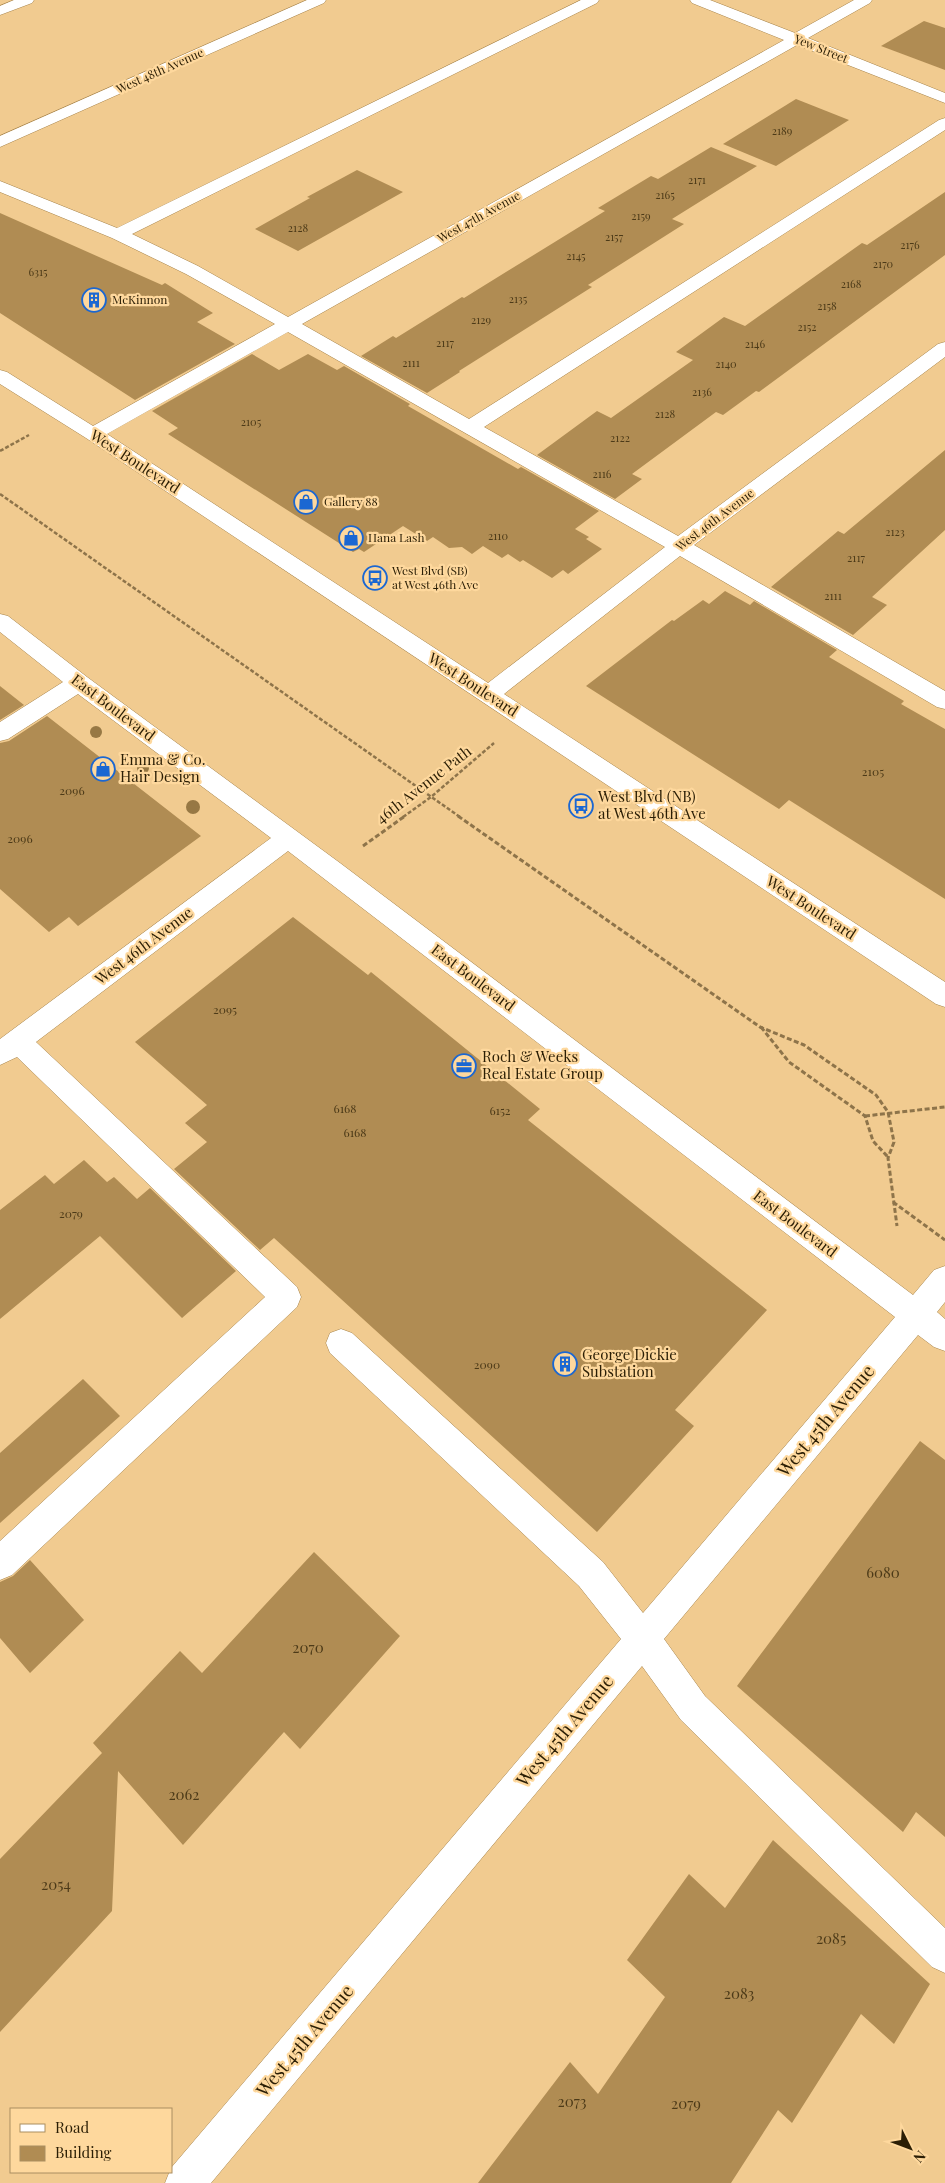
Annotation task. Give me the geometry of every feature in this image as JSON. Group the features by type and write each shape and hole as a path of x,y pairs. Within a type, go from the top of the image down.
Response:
{"street":[{"path":"0,11 27,0"},
{"name":"West 48th Avenue","path":"0,142 320,0"},
{"path":"118,234 592,0"},
{"name":"Yew Street","path":"698,0 945,98"},
{"name":"West 47th Avenue","path":"93,434 865,0"},
{"path":"470,427 945,123"},
{"path":"0,186 118,234 192,270 679,546 945,700"},
{"name":"West 46th Avenue","path":"488,695 679,546 945,348"},
{"name":"West Boulevard","path":"0,376 93,434 945,996"},
{"name":"East Boulevard","path":"0,620 79,682 288,838 945,1337"},
{"path":"0,733 79,682"},
{"name":"West 46th Avenue","path":"9,1047 288,838"},
{"path":"0,1563 286,1297 9,1047"},
{"name":"West 45th Avenue","path":"186,2183 945,1280"},
{"path":"341,1343 591,1574 643,1639 693,1708 945,1954"}],"path":[{"path":"0,451 31,434"},
{"path":"0,494 760,1027 804,1045 876,1095 888,1112 894,1142 888,1158 892,1202 897,1226"},
{"name":"46th Avenue Path","path":"362,846 431,798 498,740"},
{"path":"760,1027 789,1062 865,1116 873,1141 888,1158"},
{"path":"865,1116 945,1107"},
{"path":"892,1202 945,1240"}],"building":[{"path":"924,21 945,28 945,70 881,46"},
{"path":"796,99 849,120 776,166 723,144"},
{"path":"711,147 757,166 672,219 684,224 588,285 592,287 427,393 361,356 393,336 396,338 462,297 464,298 605,211 598,208 651,176 658,179"},
{"path":"357,170 403,192 298,251 255,229 310,198 307,197"},
{"path":"945,192 945,255 759,392 756,391 723,415 716,412 632,474 642,479 615,499 537,455 597,411 611,418 693,360 676,352 724,317 745,326 862,243 867,245"},
{"name":"McKinnon","path":"0,213 162,285 165,283 213,313 197,322 235,344 135,400 0,313"},
{"path":"252,354 279,370 308,354 337,370 344,366 410,404 408,406 518,469 521,467 599,511 575,529 589,537 586,539 602,549 568,574 563,570 552,578 523,560 520,562 508,554 502,558 483,546 472,554 462,547 449,548 433,537 427,541 403,526 364,552 359,549 353,552 168,434 178,428 152,411"},
{"path":"945,450 945,530 872,597 887,605 853,635 771,587 838,531 844,534"},
{"path":"725,591 750,605 754,601 837,650 829,657 904,701 901,704 945,729 945,899 789,800 779,809 586,686 672,620 674,621 703,600 709,604"},
{"path":"0,686 24,705 0,720"},
{"path":"47,716 201,836 78,926 69,917 49,932 0,889 0,743 9,741"},
{"path":"293,917 368,975 371,972 540,1109 528,1120 767,1310 675,1410 694,1426 597,1532 274,1238 260,1250 174,1169 207,1142 185,1123 207,1105 135,1042"},
{"path":"84,1160 107,1182 114,1177 137,1199 150,1188 236,1271 182,1318 100,1236 0,1319 0,1210 45,1175 54,1184"},
{"path":"83,1379 120,1416 0,1523 0,1453"},
{"path":"920,1441 945,1460 945,1837 916,1812 903,1832 737,1686"},
{"path":"314,1552 400,1636 300,1749 284,1732 183,1845 118,1771 112,1911 0,2032 0,1859 102,1753 93,1743 180,1651 202,1673"},
{"path":"30,1560 84,1620 30,1673 0,1638 0,1582 13,1576"},
{"path":"773,1840 930,1984 894,2044 861,2014 792,2123 778,2110 731,2183 478,2183 570,2062 598,2094 665,1997 627,1960 689,1874 725,1908"}],"place":[{"name":"McKinnon","path":"94,300"},
{"name":"Gallery 88","path":"306,502"},
{"name":"Hana Lash","path":"351,538"},
{"name":"West Blvd (SB) at West 46th Ave","path":"375,578"},
{"name":"Emma & Co. Hair Design","path":"103,769"},
{"name":"West Blvd (NB) at West 46th Ave","path":"581,806"},
{"name":"Roch & Weeks Real Estate Group","path":"464,1066"},
{"name":"George Dickie Substation","path":"565,1364"}]}
